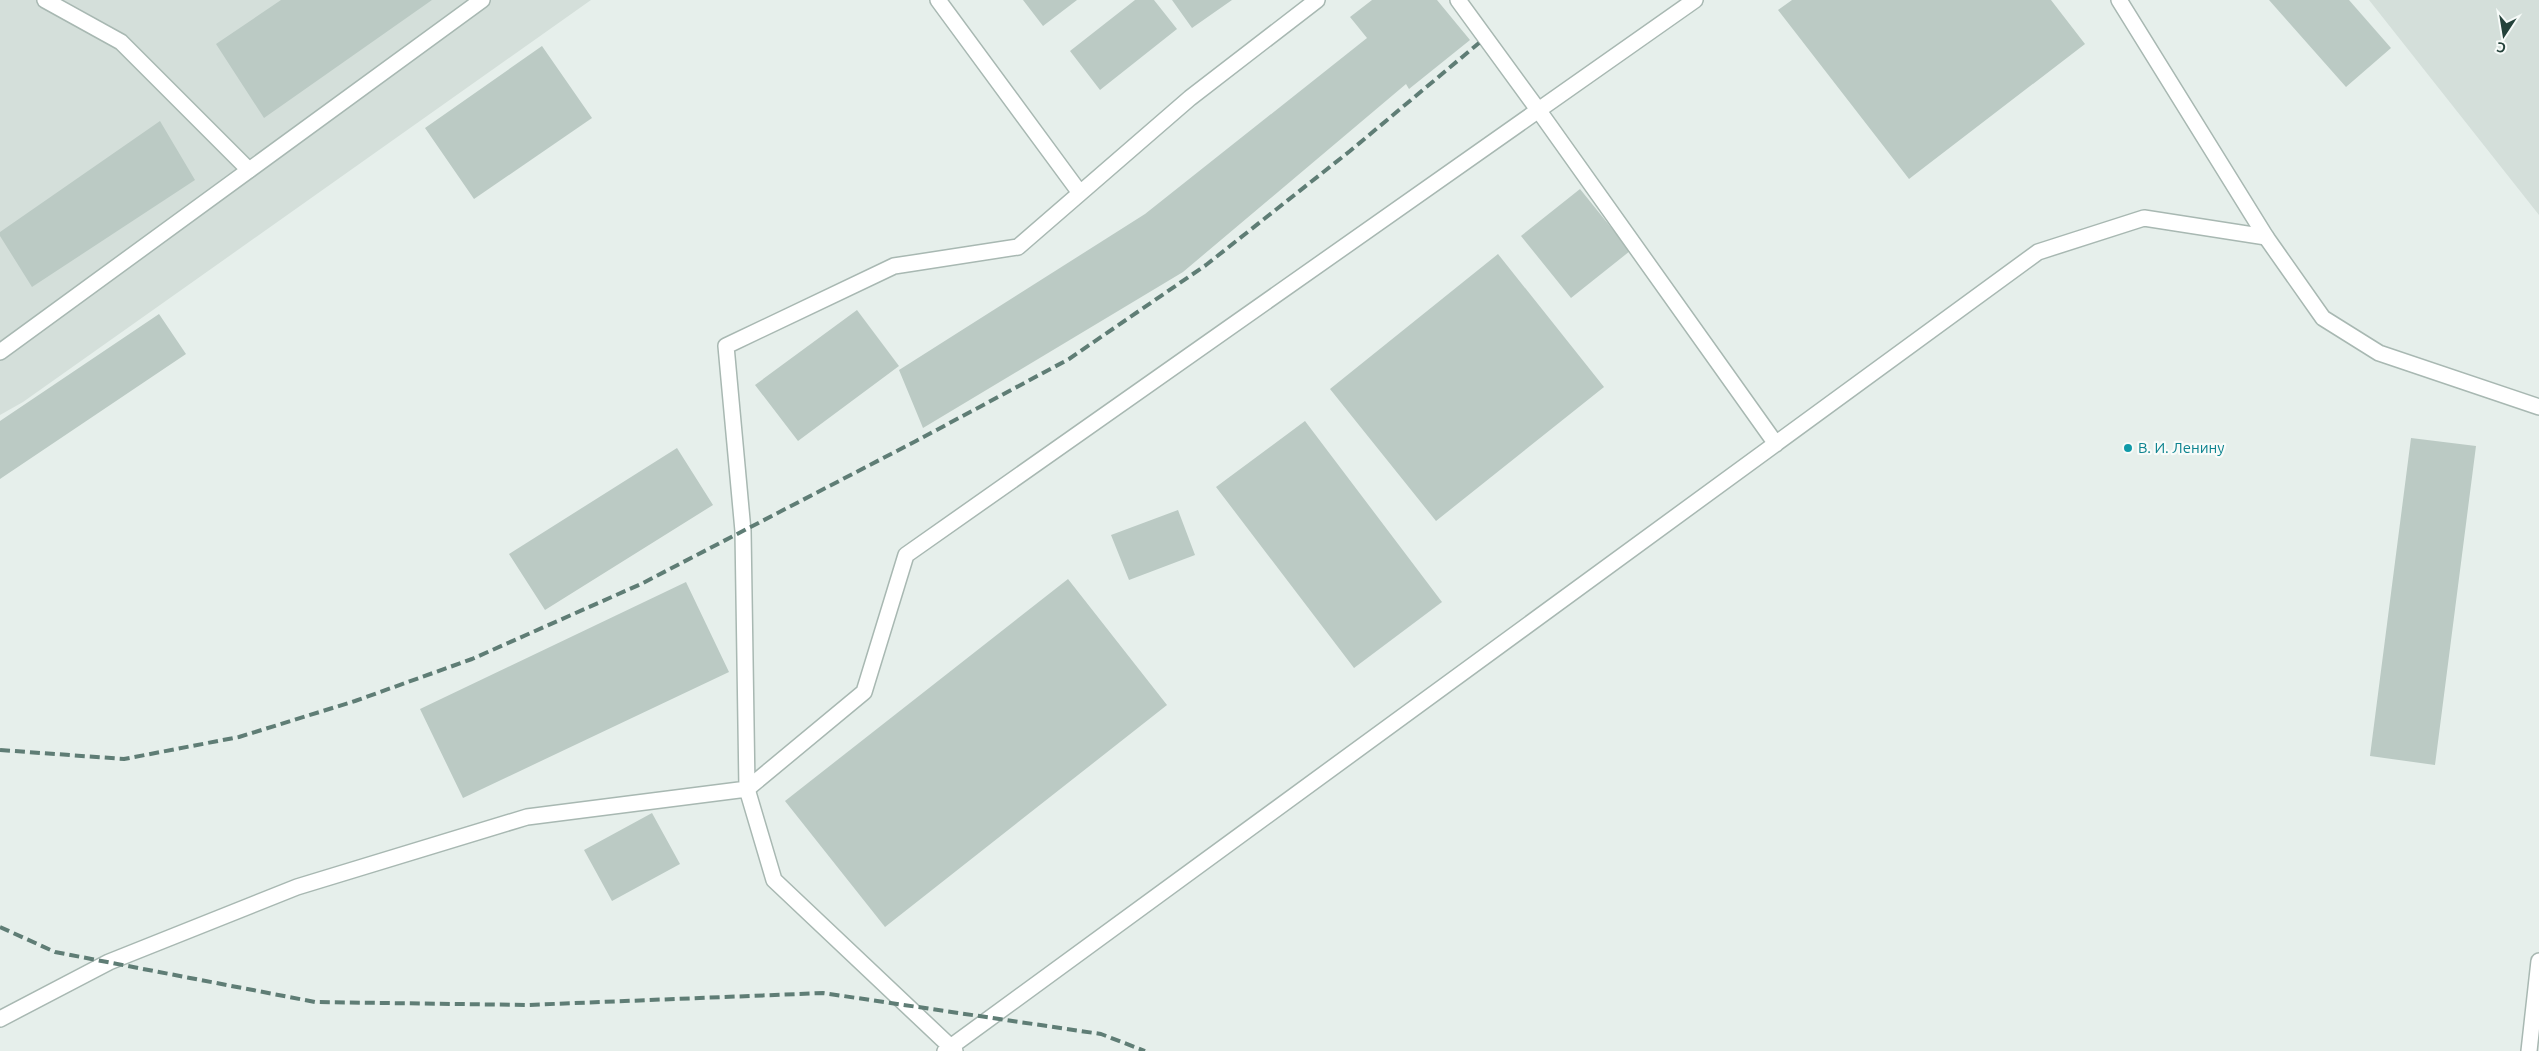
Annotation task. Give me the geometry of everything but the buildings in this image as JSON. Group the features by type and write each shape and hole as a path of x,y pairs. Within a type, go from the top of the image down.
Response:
{"street":[{"path":"45,0 121,42 249,170"},
{"path":"0,352 482,0"},
{"path":"938,0 1080,193"},
{"path":"1316,0 1190,98 1018,247 894,266 726,346 743,531 748,790 774,880 950,1050 2038,252 2144,218 2266,237"},
{"path":"1458,0 1540,111 1776,444"},
{"path":"0,1019 109,962 297,887 527,816 748,790 864,692 906,555 1540,111 1695,0"},
{"path":"2119,0 2266,237 2323,318 2379,353 2539,407"},
{"path":"2529,1051 2539,961"}],"shaded area":[{"path":"0,0 591,0 23,402 0,415"},
{"path":"2369,0 2539,0 2539,215"}],"railway":[{"path":"0,750 124,759 239,737 355,701 472,659 641,584 1069,359 1206,265 1350,151 1479,43"},
{"path":"0,927 55,952 315,1002 527,1005 823,993 1101,1034 1145,1051"}],"place":[{"name":"В. И. Ленину","path":"2128,448"}]}
